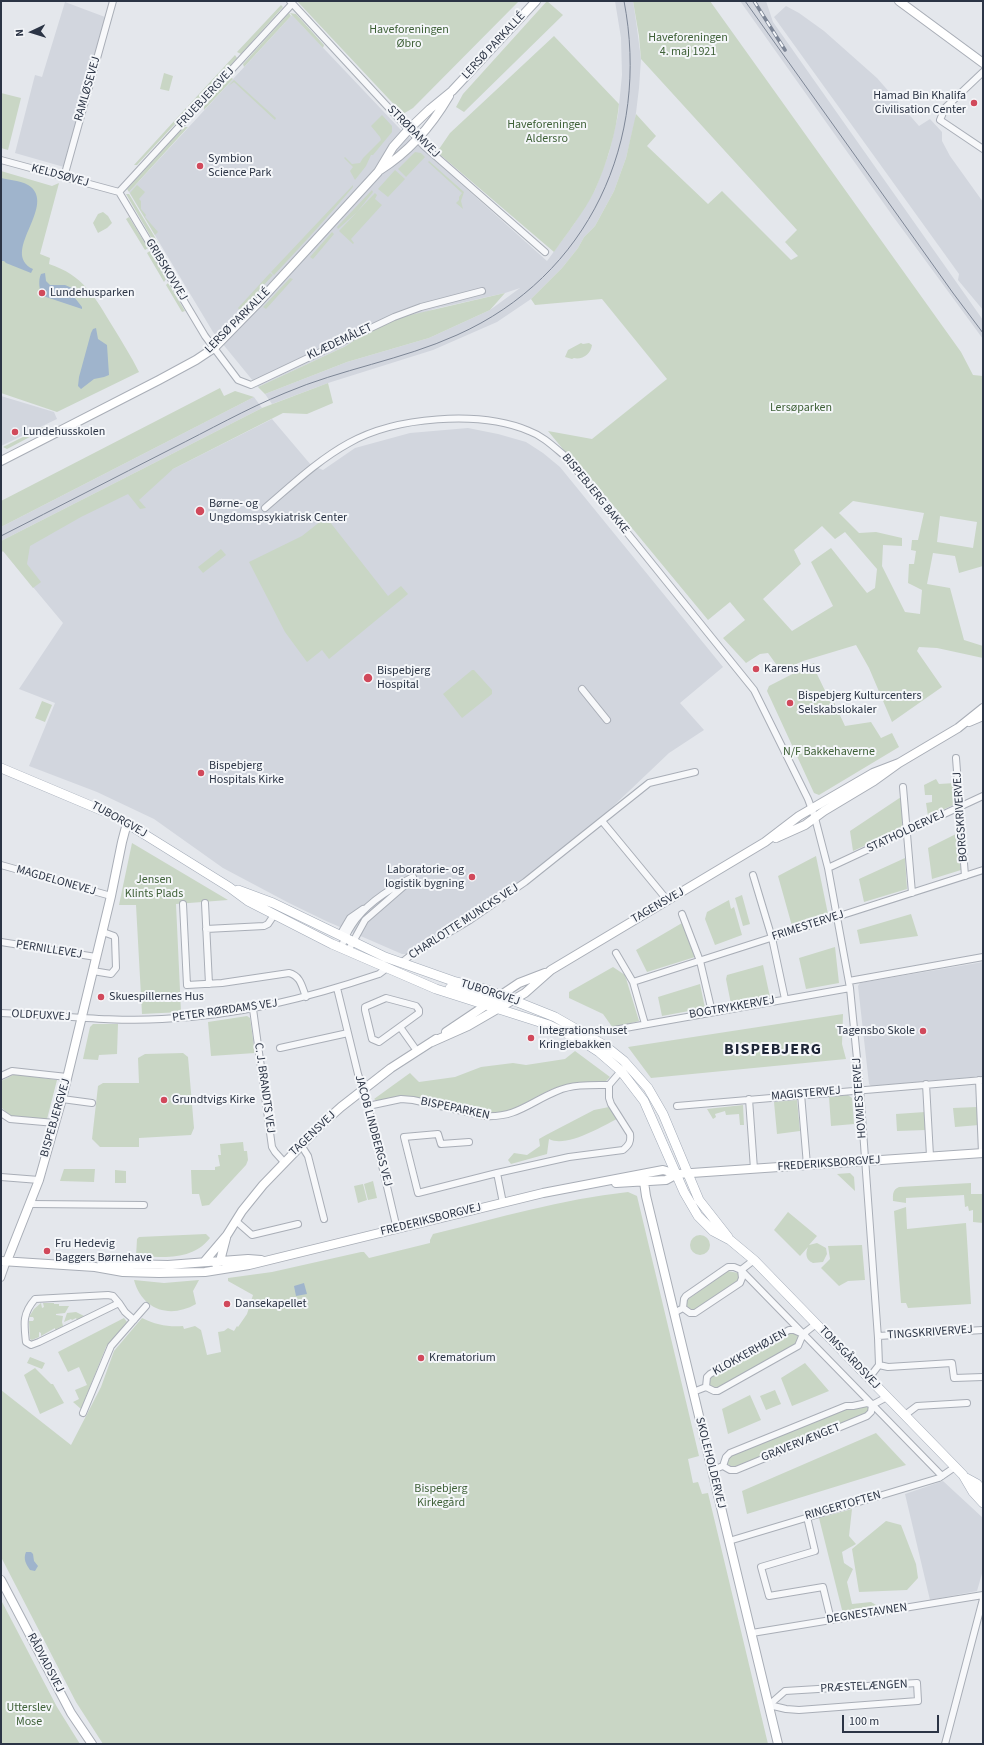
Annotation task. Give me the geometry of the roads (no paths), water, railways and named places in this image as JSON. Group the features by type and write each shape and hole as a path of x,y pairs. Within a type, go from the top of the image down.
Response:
{"main road":[{"name":"TUBORGVEJ","path":"1,768 96,806 128,823 229,887 248,901 345,949 436,989 484,1006 548,1025 566,1033 599,1052 621,1071 644,1101 677,1174"},
{"name":"TUBORGVEJ","path":"229,887 273,903 402,963 496,997 512,1000 537,1009 555,1017 604,1045 624,1061 648,1088 663,1114 688,1173"},
{"path":"408,977 496,997"},
{"name":"TOMSGÅRDSVEJ","path":"688,1173 700,1200 730,1240"},
{"name":"TOMSGÅRDSVEJ","path":"677,1174 684,1192 698,1216 713,1231 730,1240 754,1260 956,1467 966,1478 973,1492 983,1503"},
{"name":"TOMSGÅRDSVEJ","path":"966,1478 977,1484 983,1491"}],"street":[{"name":"RAMLØSEVEJ","path":"64,177 113,1"},
{"name":"LERSØ PARKALLÉ","path":"1,461 159,380 196,360 214,348 257,304 378,172 393,147 409,129 452,91 536,1"},
{"name":"STRØDAMVEJ","path":"291,2 424,146 545,252"},
{"name":"FRUEBJERGVEJ","path":"119,192 291,2"},
{"path":"903,2 983,63"},
{"path":"983,72 945,108 940,120 983,149"},
{"name":"LERSØ PARKALLÉ","path":"378,172 390,164 417,138 437,116 452,91"},
{"name":"KELDSØVEJ","path":"1,160 119,192"},
{"name":"GRIBSKOVVEJ","path":"119,192 205,336 214,348"},
{"name":"KLÆDEMÅLET","path":"214,348 238,380 251,385 394,317 420,307 482,291"},
{"name":"BISPEBJERG BAKKE","path":"265,508 331,454 366,434 390,427 416,422 471,419 503,423 529,431 548,442 566,457 754,690 815,818"},
{"path":"582,689 607,720"},
{"name":"TAGENSVEJ","path":"958,728 983,708"},
{"name":"TAGENSVEJ","path":"204,1262 227,1235 264,1185 284,1162 341,1107 391,1068 432,1042 496,997 519,983 551,970 668,901 766,842 799,816 873,773 899,762 958,728 983,716"},
{"name":"BORGSKRIVERVEJ","path":"956,758 965,876"},
{"name":"TAGENSVEJ","path":"766,842 803,826 824,811 874,781 899,762"},
{"name":"CHARLOTTE MUNCKS VEJ","path":"402,963 410,955 470,920 525,882 649,784 695,772"},
{"path":"903,788 912,893"},
{"name":"STATHOLDERVEJ","path":"828,868 983,796"},
{"name":"HOVMESTERVEJ","path":"815,818 828,868 838,916 849,985 860,1090 878,1336 878,1365"},
{"path":"602,821 668,901"},
{"name":"BISPEBJERGVEJ","path":"4,1261 30,1204 62,1099 103,932 122,842 128,823"},
{"name":"MAGDELONEVEJ","path":"1,865 111,896"},
{"name":"FRIMESTERVEJ","path":"633,982 983,870"},
{"path":"753,875 772,938 785,999"},
{"path":"345,949 346,938 351,925 367,908 400,884 413,877 405,887 346,938"},
{"path":"205,902 209,984"},
{"path":"183,904 187,985 222,983 289,973 297,976 300,980 306,997"},
{"path":"682,914 700,960 712,1012"},
{"path":"206,929 264,926 268,924 274,915"},
{"path":"93,971 111,974 116,968 115,938 114,936 103,932"},
{"name":"PERNILLEVEJ","path":"1,942 96,957"},
{"path":"616,953 633,982 645,1024"},
{"name":"BOGTRYKKERVEJ","path":"614,1030 785,999 983,957"},
{"name":"PETER RØRDAMS VEJ","path":"81,1018 168,1019 253,1009 306,997 337,988 379,974 387,968"},
{"name":"TAGENSVEJ","path":"432,1042 468,1026 525,993 551,970"},
{"name":"JACOB LINDBERGS VEJ","path":"337,988 368,1106 397,1229"},
{"path":"386,998 416,1006 419,1013 400,1027 379,1042 375,1042 372,1040 365,1007 386,998"},
{"name":"C. J. BRANDTS VEJ","path":"253,1009 272,1147 284,1162"},
{"name":"OLDFUXVEJ","path":"1,1013 81,1018"},
{"path":"400,1027 417,1051"},
{"path":"280,1048 348,1033"},
{"path":"1,1076 12,1071 68,1077"},
{"path":"468,1142 441,1144 438,1134 404,1137 418,1193 496,1173 569,1157 623,1150 631,1141 630,1134 611,1104 609,1098 609,1085 621,1071"},
{"path":"981,1080 983,1153"},
{"name":"MAGISTERVEJ","path":"677,1106 801,1094 981,1080"},
{"path":"926,1084 930,1156"},
{"name":"BISPEPARKEN","path":"368,1106 401,1099 414,1100 485,1116 496,1117 508,1115 524,1109 564,1088 609,1085"},
{"path":"801,1094 806,1165"},
{"path":"62,1099 92,1103"},
{"path":"749,1099 754,1169"},
{"path":"1,1113 10,1119 55,1123"},
{"path":"301,1145 308,1156 324,1219"},
{"name":"FREDERIKSBORGVEJ","path":"4,1261 95,1267 123,1272 180,1273 218,1271 249,1266 266,1260 543,1192 597,1184 663,1170 677,1174 983,1153"},
{"path":"496,1173 503,1203"},
{"name":"FREDERIKSBORGVEJ","path":"597,1184 666,1180 677,1174"},
{"path":"1,1177 38,1180"},
{"name":"SKOLEHOLDERVEJ","path":"644,1182 646,1196 778,1744"},
{"path":"30,1204 144,1205"},
{"path":"236,1221 252,1235 298,1224"},
{"name":"TAGENSVEJ","path":"220,1261 227,1235"},
{"name":"FREDERIKSBORGVEJ","path":"95,1267 123,1264 168,1265 248,1259 266,1260"},
{"path":"741,1270 754,1260"},
{"path":"1,1278 4,1261"},
{"path":"180,1273 204,1269 220,1261"},
{"path":"683,1308 684,1299 686,1296 728,1267 734,1267 741,1270"},
{"path":"683,1308 690,1313 695,1313 740,1282 742,1278 741,1270"},
{"name":"TOMSGÅRDSVEJ","path":"741,1270 942,1476"},
{"path":"119,1303 31,1345 26,1342 24,1317 29,1306 35,1299 113,1296 119,1303 125,1312 134,1320"},
{"path":"83,1413 112,1346 146,1306"},
{"path":"674,1313 683,1308"},
{"name":"KLOKKERHØJEN","path":"693,1392 706,1387 714,1391 718,1391 798,1346 801,1342 803,1334 816,1324"},
{"name":"KLOKKERHØJEN","path":"706,1387 707,1377 710,1374 789,1330 794,1330 803,1334"},
{"name":"TINGSKRIVERVEJ","path":"878,1336 983,1330"},
{"path":"869,1378 878,1365 888,1367 952,1363 954,1378 983,1377"},
{"name":"GRAVERVÆNGET","path":"872,1405 887,1397"},
{"name":"GRAVERVÆNGET","path":"723,1466 726,1457 730,1453 737,1450 846,1406 853,1406 867,1402 872,1405"},
{"path":"905,1415 917,1406 967,1403"},
{"name":"GRAVERVÆNGET","path":"712,1470 723,1466 730,1470 736,1470 868,1416 871,1412 872,1405"},
{"name":"RINGERTOFTEN","path":"729,1541 942,1476 956,1467"},
{"path":"807,1517 815,1551 761,1567 769,1596 823,1587 831,1620"},
{"name":"RÅDVADSVEJ","path":"1,1580 71,1713 92,1744"},
{"name":"DEGNESTAVNEN","path":"752,1633 983,1595"},
{"path":"945,1744 983,1599"},
{"name":"PRÆSTELÆNGEN","path":"917,1684 918,1701 799,1710 769,1705 785,1691 917,1684"}],"water":[{"path":"1,178 28,185 37,196 37,206 22,252 24,262 33,269 31,273 1,261"},
{"path":"45,273 46,281 50,285 65,285 72,288 75,298 82,309 43,296 39,279 41,274"},
{"path":"96,328 98,339 107,345 109,375 94,379 81,389 78,386 79,377 91,333 93,329"},
{"path":"304,1283 307,1294 296,1296 294,1286"},
{"path":"26,1552 31,1552 33,1554 34,1561 38,1566 35,1571 30,1570 26,1564"}],"tram line":[{"path":"1,536 270,399 328,377 415,351 457,335 503,309 543,277 575,240 600,198 618,152 628,104 630,53 624,1"},
{"path":"745,1 983,333"}],"railway":[{"path":"754,1 785,50"}],"place":[{"name":"Hamad Bin Khalifa Civilisation Center","path":"974,103"},
{"name":"Symbion Science Park","path":"200,166"},
{"name":"Lundehusparken","path":"42,293"},
{"name":"Lundehusskolen","path":"15,432"},
{"name":"Børne- og Ungdomspsykiatrisk Center","path":"200,511"},
{"name":"Karens Hus","path":"756,669"},
{"name":"Bispebjerg Hospital","path":"368,678"},
{"name":"Bispebjerg Kulturcenters Selskabslokaler","path":"790,703"},
{"name":"Bispebjerg Hospitals Kirke","path":"201,773"},
{"name":"Laboratorie- og logistik bygning","path":"472,877"},
{"name":"Skuespillernes Hus","path":"101,997"},
{"name":"Tagensbo Skole","path":"923,1031"},
{"name":"Integrationshuset Kringlebakken","path":"531,1038"},
{"name":"Grundtvigs Kirke","path":"164,1100"},
{"name":"Fru Hedevig Baggers Børnehave","path":"47,1251"},
{"name":"Dansekapellet","path":"227,1304"},
{"name":"Krematorium","path":"421,1358"}],"district":[{"name":"BISPEBJERG","path":"773,1050"}],"park label":[{"name":"Haveforeningen Øbro","path":"409,37"},
{"name":"Haveforeningen 4. maj 1921","path":"688,45"},
{"name":"Haveforeningen Aldersro","path":"547,132"},
{"name":"Lersøparken","path":"801,408"},
{"name":"N/F Bakkehaverne","path":"829,752"},
{"name":"Jensen Klints Plads","path":"154,887"},
{"name":"Bispebjerg Kirkegård","path":"441,1496"},
{"name":"Utterslev Mose","path":"29,1715"}]}
